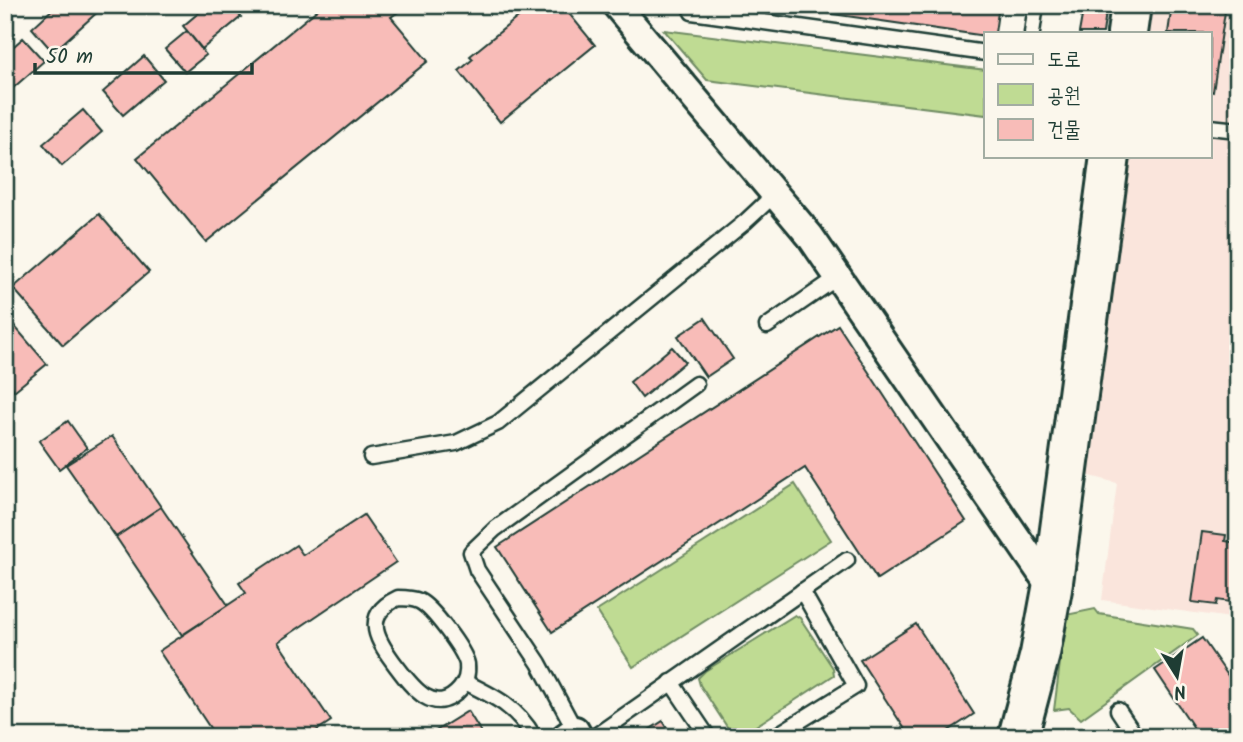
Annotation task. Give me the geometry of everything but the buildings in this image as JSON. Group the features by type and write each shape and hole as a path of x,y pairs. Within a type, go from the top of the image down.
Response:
{"street":[{"path":"616,5 810,236 1052,589"},
{"path":"1127,32 1131,5"},
{"path":"1018,737 1040,654 1052,589 1110,158"}],"lane":[{"path":"689,5 692,12 984,53"},
{"path":"1032,32 1036,5"},
{"path":"1212,127 1238,130"},
{"path":"371,457 456,443 498,423 745,222 775,194"},
{"path":"767,326 838,277"},
{"path":"696,384 495,529 471,552 477,570 539,663 578,735 671,682 847,560"},
{"path":"774,737 856,686 802,592"},
{"path":"398,598 410,598 422,602 431,610 466,661 468,672 465,682 451,697 440,700 430,700 412,688 376,635 380,612 387,604 398,598"},
{"path":"465,682 500,699 527,724 534,737"},
{"path":"671,682 708,737"},
{"path":"1118,710 1136,737"}],"shaded area":[{"path":"1148,5 1238,5 1238,619 1102,600 1117,483 1083,474 1127,158 1212,158 1212,32 1144,32"}],"green space":[{"path":"664,30 984,70 984,115 707,80"},
{"path":"795,484 831,540 633,667 597,611"},
{"path":"1095,609 1099,614 1193,629 1198,635 1081,719 1069,708 1054,710 1066,615"},
{"path":"795,615 800,618 833,668 834,675 736,737 700,685 698,678"}]}
